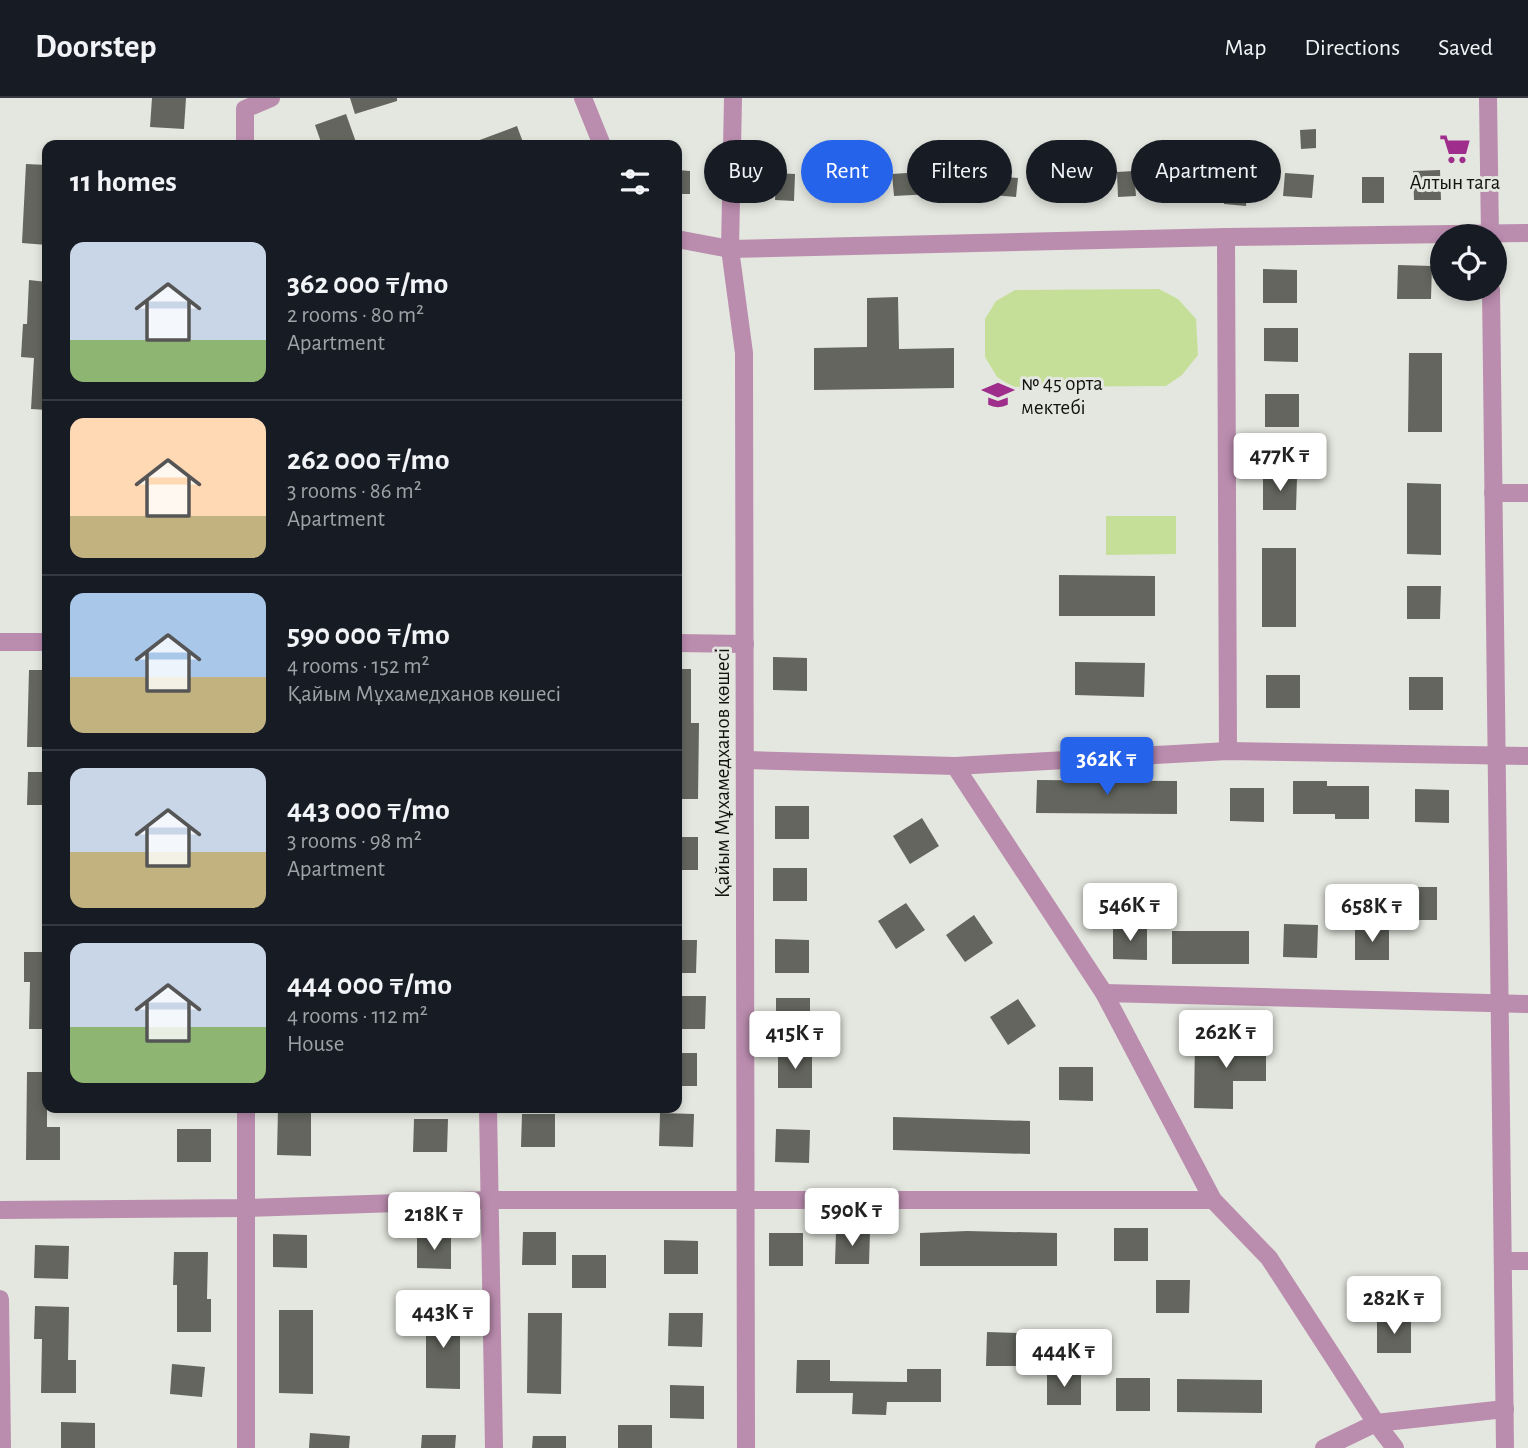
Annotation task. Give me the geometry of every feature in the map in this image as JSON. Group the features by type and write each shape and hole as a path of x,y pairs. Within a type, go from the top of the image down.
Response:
{"street":[{"path":"245,140 245,109 271,98"},
{"path":"583,98 600,140"},
{"name":"Қайым Мұхамедханов көшесі","path":"733,98 730,249 744,352 747,1448"},
{"path":"1488,98 1490,224"},
{"path":"1507,234 1528,233"},
{"path":"682,240 730,249 1226,237 1430,235"},
{"path":"1226,237 1228,751"},
{"path":"1490,301 1505,1448"},
{"path":"1493,493 1528,493"},
{"path":"0,642 42,642"},
{"path":"682,643 745,643"},
{"path":"745,761 955,766 1228,751 1528,756"},
{"path":"955,766 1104,993 1213,1200 1269,1258 1395,1448"},
{"path":"1104,993 1528,1004"},
{"path":"246,1113 246,1448"},
{"path":"488,1113 494,1448"},
{"path":"0,1210 247,1208 489,1200 1213,1200"},
{"path":"1503,1261 1528,1261"},
{"path":"0,1299 2,1448"},
{"path":"1324,1448 1376,1423 1505,1409"}],"green space":[{"path":"1159,289 1178,299 1196,319 1198,355 1182,375 1166,386 1013,387 997,377 985,357 985,319 996,301 1015,290"},
{"path":"1106,516 1176,516 1176,554 1106,555"}],"building":[{"path":"152,98 186,98 184,129 150,127"},
{"path":"350,98 397,98 397,101 355,114"},
{"path":"346,114 355,140 320,140 315,125"},
{"path":"517,126 522,140 480,140"},
{"path":"1316,129 1316,148 1301,149 1300,130"},
{"path":"26,164 42,165 42,245 22,243"},
{"path":"682,170 690,171 690,194 682,194"},
{"path":"1440,170 1441,200 1414,200 1413,171"},
{"path":"1131,171 1131,196 1118,197 1117,172"},
{"path":"907,173 907,195 894,196 893,174"},
{"path":"1285,173 1314,175 1312,198 1283,196"},
{"path":"787,174 795,174 794,201 787,201"},
{"path":"1362,177 1384,177 1384,203 1362,203"},
{"path":"1012,178 1018,178 1016,197 1012,197"},
{"path":"1224,203 1246,203 1246,206"},
{"path":"1398,265 1430,266 1430,299 1397,299"},
{"path":"1263,269 1297,270 1297,303 1263,303"},
{"path":"29,280 42,281 42,410 31,409 34,358 21,357 23,324 27,324"},
{"path":"898,297 899,349 954,348 954,388 814,390 814,348 867,347 867,298"},
{"path":"1264,328 1298,328 1298,362 1264,361"},
{"path":"1409,353 1442,353 1442,432 1408,432"},
{"path":"1265,394 1299,394 1299,427 1265,427"},
{"path":"1263,477 1297,477 1296,510 1263,510"},
{"path":"1407,483 1441,484 1441,555 1407,554"},
{"path":"1262,548 1296,548 1296,627 1262,627"},
{"path":"1059,575 1155,576 1155,616 1059,616"},
{"path":"1407,586 1441,586 1440,619 1407,619"},
{"path":"773,657 807,658 807,691 773,690"},
{"path":"1075,662 1145,663 1144,697 1075,695"},
{"path":"682,669 691,669 691,723 699,723 698,799 682,799"},
{"path":"29,670 42,670 42,747 27,747"},
{"path":"1266,675 1300,675 1300,708 1266,708"},
{"path":"1409,677 1443,677 1443,710 1409,710"},
{"path":"28,772 42,772 42,805 27,805"},
{"path":"1037,780 1177,781 1177,814 1036,813"},
{"path":"1293,781 1327,781 1327,786 1369,786 1369,819 1335,819 1335,814 1293,814"},
{"path":"1230,788 1264,788 1264,822 1230,821"},
{"path":"1415,789 1449,790 1449,823 1415,822"},
{"path":"775,806 809,806 809,839 775,839"},
{"path":"922,818 939,846 910,864 893,836"},
{"path":"682,837 698,837 698,870 682,870"},
{"path":"773,868 807,868 807,901 773,901"},
{"path":"1403,887 1437,887 1437,920 1403,920"},
{"path":"906,903 925,930 896,949 878,921"},
{"path":"974,915 993,943 965,962 946,935"},
{"path":"1284,924 1318,925 1317,958 1283,957"},
{"path":"1113,926 1147,927 1147,960 1113,959"},
{"path":"1355,927 1389,927 1389,960 1355,960"},
{"path":"1172,931 1249,931 1249,964 1172,964"},
{"path":"775,939 809,940 809,973 775,973"},
{"path":"682,940 697,940 696,973 682,973"},
{"path":"24,952 42,952 42,1029 29,1029 30,982 24,982"},
{"path":"682,996 706,996 705,1029 682,1029"},
{"path":"776,998 810,998 810,1031 776,1031"},
{"path":"1018,999 1036,1026 1008,1045 990,1017"},
{"path":"1195,1040 1266,1042 1266,1081 1233,1081 1233,1109 1194,1108"},
{"path":"682,1053 697,1053 697,1086 682,1086"},
{"path":"778,1054 812,1055 812,1088 778,1088"},
{"path":"1059,1067 1093,1067 1093,1101 1059,1100"},
{"path":"27,1072 42,1072 42,1113 47,1113 47,1127 60,1127 60,1160 26,1160"},
{"path":"278,1113 311,1113 311,1156 277,1155"},
{"path":"660,1113 694,1114 693,1147 659,1146"},
{"path":"522,1114 555,1114 555,1147 521,1147"},
{"path":"893,1117 1030,1121 1030,1154 893,1150"},
{"path":"414,1119 448,1119 447,1152 413,1152"},
{"path":"177,1129 211,1129 211,1162 177,1162"},
{"path":"776,1129 810,1130 809,1163 775,1162"},
{"path":"1114,1228 1148,1228 1148,1261 1114,1261"},
{"path":"836,1231 870,1231 869,1264 835,1264"},
{"path":"523,1232 556,1232 556,1265 522,1265"},
{"path":"769,1233 803,1233 803,1266 769,1266"},
{"path":"920,1233 1057,1233 1057,1266 920,1266"},
{"path":"273,1234 307,1235 307,1268 273,1267"},
{"path":"417,1235 451,1235 451,1269 417,1268"},
{"path":"664,1240 698,1241 698,1274 664,1274"},
{"path":"35,1245 69,1246 68,1279 34,1278"},
{"path":"174,1252 208,1252 207,1299 211,1299 211,1332 177,1332 177,1285 173,1285"},
{"path":"572,1255 606,1255 606,1288 572,1288"},
{"path":"1156,1280 1190,1280 1189,1313 1156,1313"},
{"path":"35,1306 69,1307 68,1360 76,1360 76,1393 41,1393 42,1339 34,1339"},
{"path":"279,1310 313,1310 313,1394 279,1393"},
{"path":"426,1312 460,1313 460,1389 426,1388"},
{"path":"528,1313 562,1313 561,1394 527,1393"},
{"path":"669,1313 703,1313 702,1347 668,1346"},
{"path":"1377,1320 1411,1320 1411,1353 1377,1353"},
{"path":"987,1332 1020,1333 1020,1366 986,1366"},
{"path":"797,1360 830,1360 830,1381 907,1382 907,1369 941,1369 941,1402 887,1402 886,1415 852,1414 853,1393 796,1393"},
{"path":"172,1364 205,1367 202,1397 170,1394"},
{"path":"1047,1372 1081,1372 1081,1405 1047,1405"},
{"path":"1116,1378 1150,1378 1150,1411 1116,1411"},
{"path":"1177,1379 1262,1380 1262,1413 1177,1412"},
{"path":"670,1385 704,1386 704,1419 670,1418"},
{"path":"61,1422 95,1423 95,1448 61,1448"},
{"path":"618,1425 652,1425 652,1448 618,1448"},
{"path":"310,1433 350,1436 349,1448 309,1448"},
{"path":"422,1435 456,1435 455,1448 421,1448"},
{"path":"533,1436 566,1436 566,1448 532,1448"}],"place":[{"name":"Алтын тага","path":"1455,149"},
{"name":"№ 45 орта мектебі","path":"998,395"}]}
